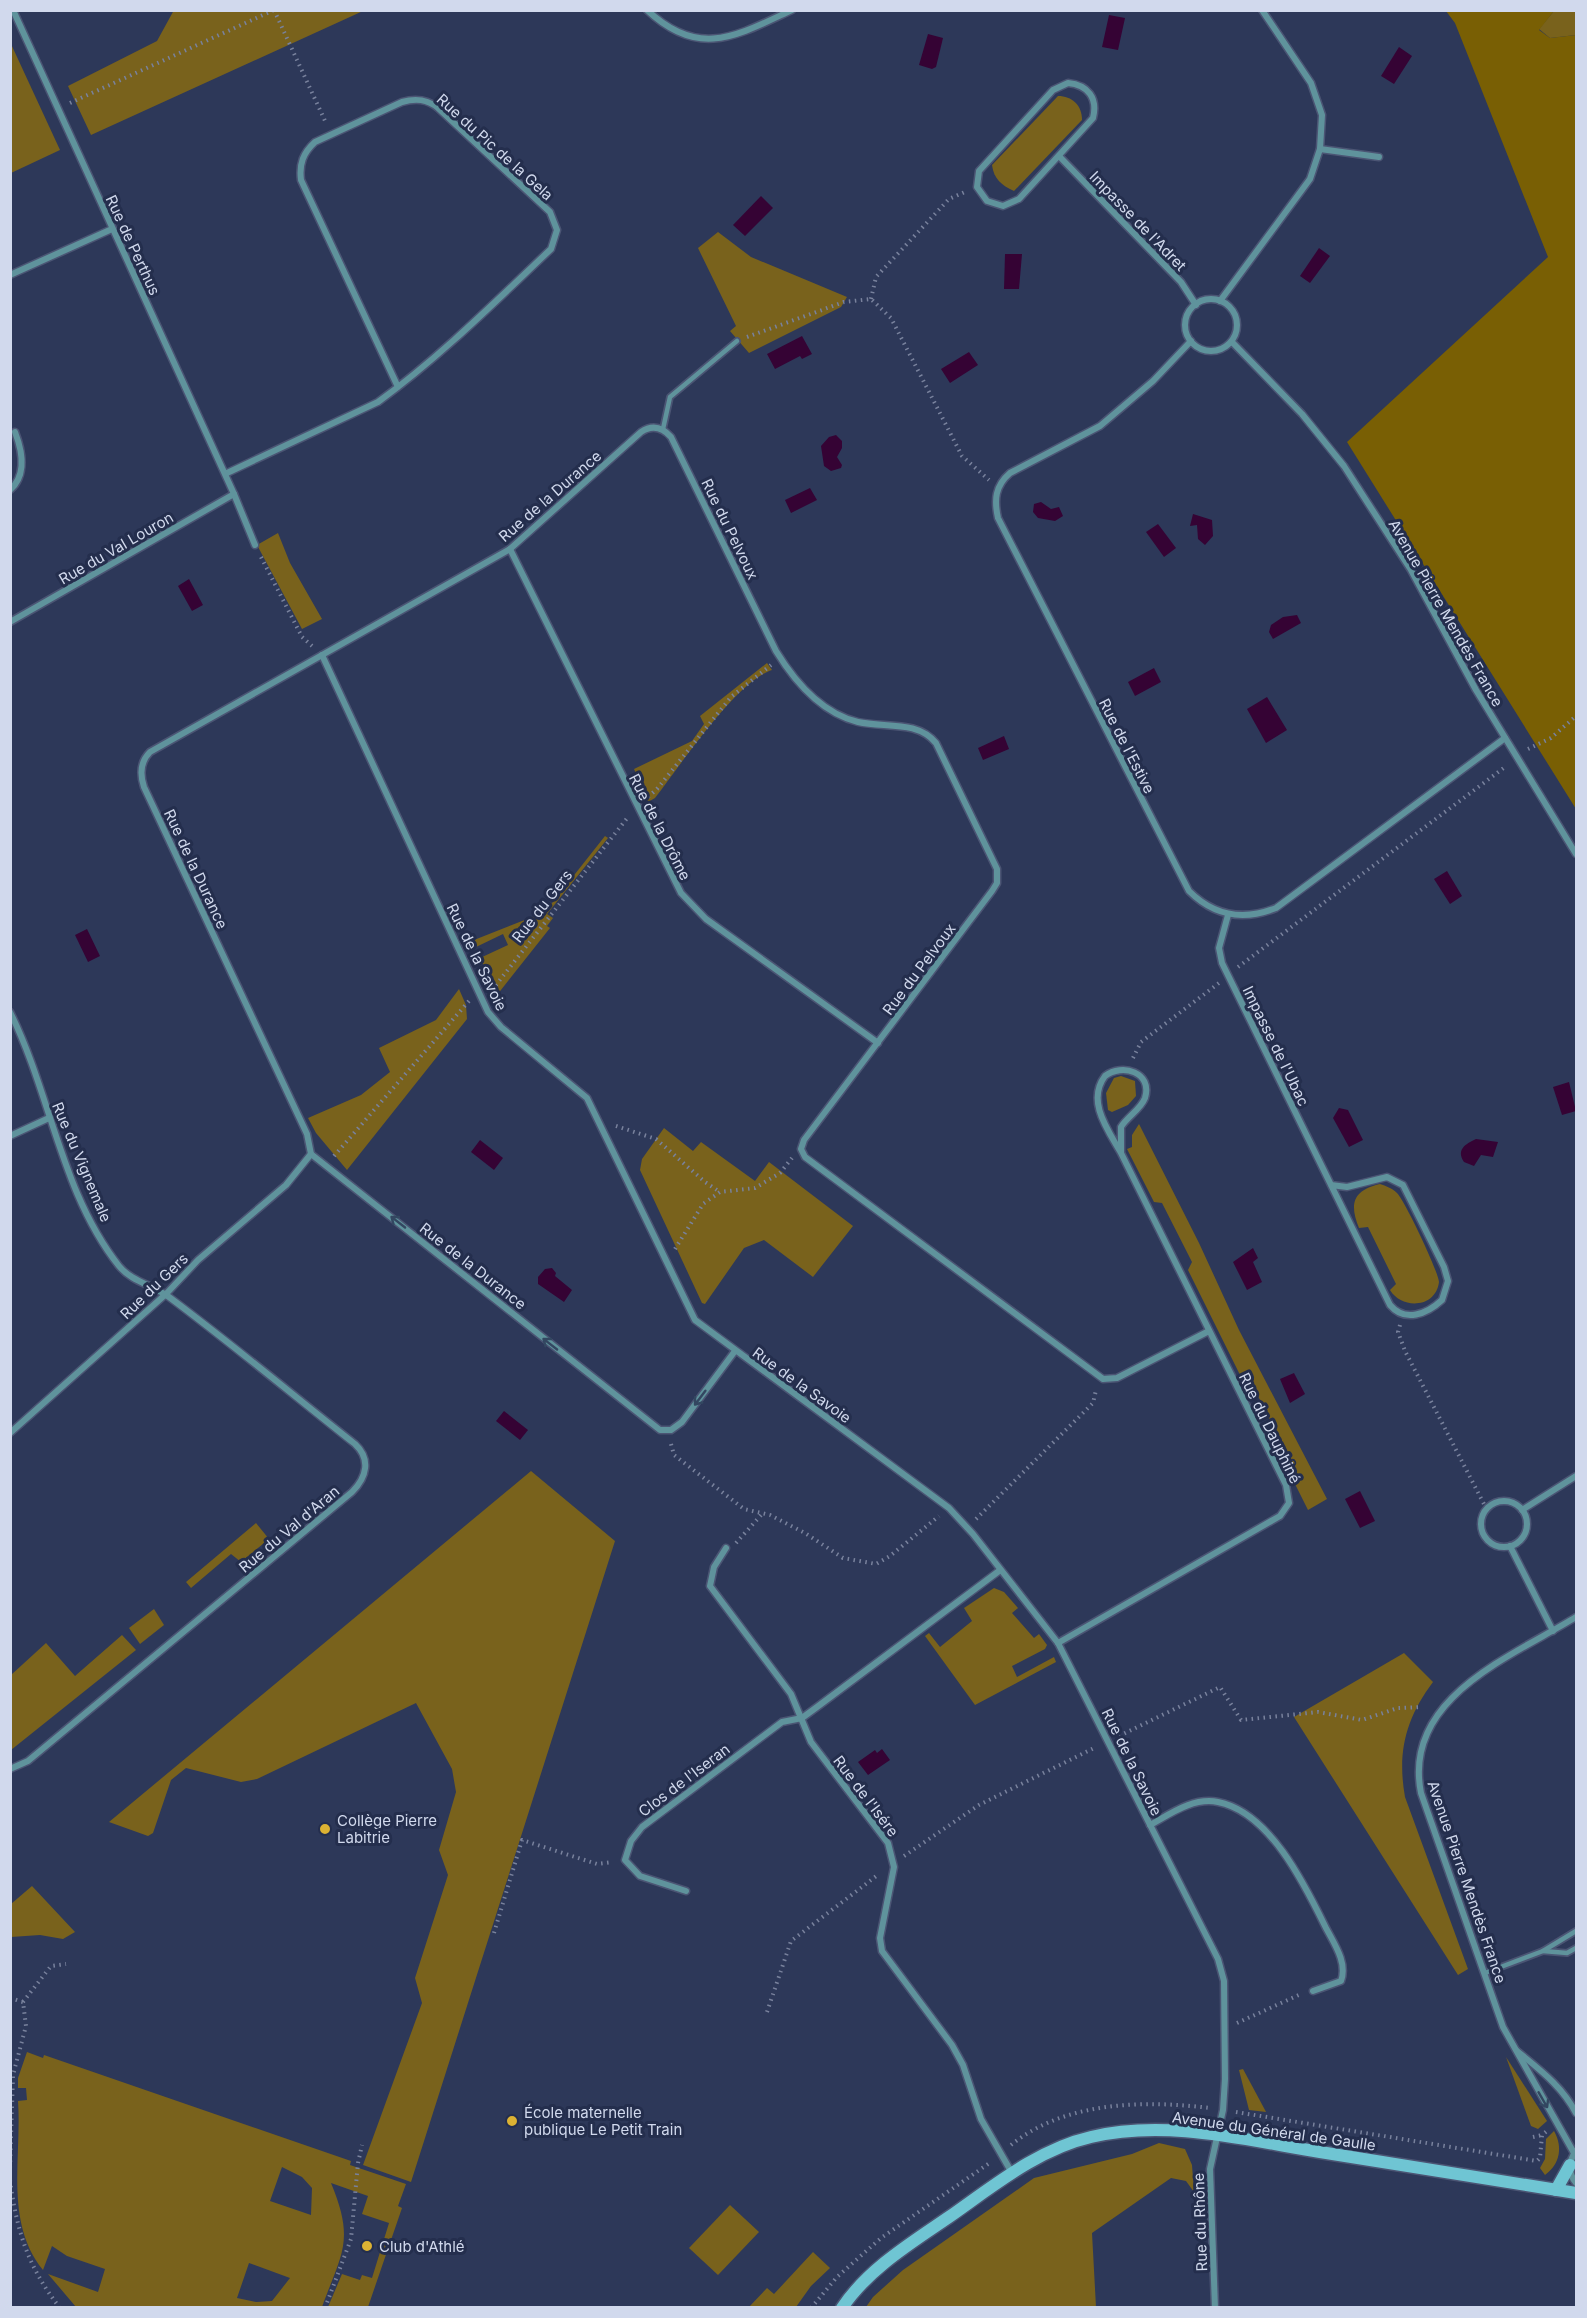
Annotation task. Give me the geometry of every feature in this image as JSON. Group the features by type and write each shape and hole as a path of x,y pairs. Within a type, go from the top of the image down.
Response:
{"street":[{"name":"Rue de Perthus","path":"13,10 112,229 227,473"},
{"path":"647,10 666,28 682,36 698,38 723,38 746,32 792,10"},
{"path":"1220,301 1310,179 1320,149 1322,115 1311,83 1262,10"},
{"name":"Rue de Perthus","path":"10,19 19,27"},
{"path":"1068,83 1077,84 1090,93 1095,110 1088,125 1059,156 1012,204 995,205 987,201 977,187 979,171 984,164 1053,90 1068,83"},
{"name":"Rue du Pic de la Gela","path":"227,473 355,414 398,387 552,249 557,236 550,212 438,108 428,102 417,100 402,102 315,142 307,150 301,164 301,180 398,387"},
{"path":"1320,149 1380,157"},
{"name":"Impasse de l'Adret","path":"1059,156 1181,282 1196,305"},
{"path":"10,275 112,229"},
{"path":"1203,301 1220,301 1227,305 1236,318 1238,327 1232,342 1219,350 1203,350 1191,341 1185,326 1190,310 1203,301"},
{"path":"998,488 1005,477 1015,469 1090,432 1109,419 1153,381 1191,341"},
{"name":"Avenue Pierre Mendès France","path":"1232,342 1302,414 1344,466 1411,570 1505,738 1576,854"},
{"name":"Rue de la Durance","path":"663,429 652,428 641,432 510,549 150,752 144,760 141,775 144,787 307,1134 311,1154 646,1420 660,1430 668,1431"},
{"name":"Rue du Pelvoux","path":"663,429 671,437 781,659 806,692 837,714 858,722 910,728 933,739 997,869 997,883 992,891 807,1136 801,1149"},
{"path":"10,490 18,480 21,467 15,432"},
{"path":"227,473 255,545"},
{"name":"Rue de l'Estive","path":"998,488 996,501 999,518 1181,880 1196,898 1228,915 1257,915 1286,903 1505,738"},
{"name":"Rue du Val Louron","path":"10,622 234,494"},
{"name":"Rue de la Drôme","path":"510,549 674,883 696,910 878,1043"},
{"name":"Rue de la Savoie","path":"322,655 483,1001 501,1027 583,1094 599,1121 694,1320 949,1508 967,1527 999,1571 1058,1643 1218,1959 1224,1981 1225,2100 1216,2136"},
{"name":"Impasse de l'Ubac","path":"1228,915 1219,948 1222,963 1390,1305 1402,1316"},
{"name":"Rue du Vignemale","path":"10,1012 31,1058 49,1119 80,1194 118,1265 127,1275 166,1294"},
{"path":"1121,1153 1121,1127 1142,1104 1146,1095 1141,1077 1126,1069"},
{"name":"Rue du Dauphiné","path":"1058,1643 1280,1516 1288,1507 1286,1485 1099,1112 1097,1096 1105,1076 1115,1070 1126,1069"},
{"path":"10,1136 49,1119"},
{"path":"801,1149 808,1160 1099,1377 1117,1378 1209,1331"},
{"name":"Rue du Gers","path":"10,1432 166,1294 198,1260 296,1175 311,1154"},
{"path":"1331,1185 1347,1187 1387,1177 1400,1182 1406,1190 1444,1267 1448,1281 1445,1295 1437,1305 1418,1314 1402,1316"},
{"name":"Rue du Val d'Aran","path":"10,1769 28,1761 352,1492 364,1477 365,1461 359,1448 166,1294"},
{"path":"668,1431 682,1422 735,1351"},
{"path":"1522,1510 1576,1476"},
{"path":"1502,1500 1512,1502 1522,1510 1527,1523 1526,1532 1521,1540 1510,1546 1496,1546 1483,1534 1481,1516 1486,1508 1502,1500"},
{"path":"1510,1546 1553,1631"},
{"name":"Rue de l'Isére","path":"726,1548 714,1567 710,1586 791,1694 811,1742 888,1843 894,1863"},
{"path":"802,1718 999,1571"},
{"name":"Avenue Pierre Mendès France","path":"1576,1617 1457,1690 1436,1716 1421,1752 1419,1771 1421,1793 1485,1973 1514,2049 1574,2156 1571,2175 1576,2183"},
{"name":"Clos de l'Iseran","path":"625,1860 631,1841 642,1827 782,1722 802,1718"},
{"path":"1150,1825 1184,1807 1210,1801 1235,1808 1263,1830 1300,1877 1343,1964 1341,1981 1313,1991"},
{"path":"625,1860 640,1876 686,1891"},
{"path":"894,1863 880,1938 882,1951 952,2045 963,2065 981,2119 1012,2173"},
{"path":"1514,2049 1547,2075 1564,2092 1576,2113"},
{"name":"Avenue du Général de Gaulle","path":"842,2307 853,2291 894,2256 1012,2173 1055,2150 1089,2137 1132,2130 1171,2130 1216,2136 1576,2193"},
{"name":"Rue du Rhône","path":"1215,2307 1210,2169 1216,2136"},
{"path":"1556,2190 1574,2156"}],"lane":[{"path":"663,429 670,397 737,341"},
{"path":"1485,1973 1543,1951 1576,1931"},
{"path":"1543,1951 1567,1953 1576,1948"}],"path":[{"path":"59,109 274,10 331,134"},
{"path":"870,299 876,277 949,199 977,187"},
{"path":"737,341 844,302 870,299 891,318 962,456 998,488"},
{"path":"255,545 302,637 322,655"},
{"name":"Rue du Gers","path":"328,1167 334,1154 470,1000 483,1001 635,807 657,789 731,697 758,674 781,659"},
{"path":"1535,744 1551,738 1576,716"},
{"path":"1126,1069 1141,1042 1505,767"},
{"path":"599,1121 656,1139 705,1182 720,1192"},
{"path":"665,1258 674,1251 703,1204 720,1192 755,1188 780,1173 801,1149"},
{"path":"1402,1316 1398,1332 1405,1351 1486,1508"},
{"path":"967,1527 1094,1403 1099,1377"},
{"path":"668,1431 674,1455 744,1509 770,1515 805,1533 843,1558 876,1564 890,1557 949,1508"},
{"path":"726,1548 734,1545 762,1514"},
{"path":"767,2012 791,1941 894,1863 979,1805 1220,1687 1240,1720 1317,1712 1362,1720 1398,1708 1421,1707"},
{"path":"494,1933 522,1840 597,1864 625,1860"},
{"path":"10,2169 13,2075 26,2026 23,2002 51,1966 66,1964"},
{"path":"1225,2026 1245,2022 1302,1993 1313,1991"},
{"path":"10,1998 23,2002"},
{"name":"Avenue du Général de Gaulle","path":"1014,2143 1050,2123 1099,2108 1132,2103 1206,2108"},
{"name":"Avenue du Général de Gaulle","path":"1246,2115 1537,2161 1541,2153 1542,2135 1550,2127"},
{"path":"1533,2137 1542,2135"},
{"path":"325,2307 351,2239 357,2163 362,2145"},
{"path":"10,2180 15,2219 29,2261 60,2307"}],"shaded area":[{"path":"174,10 363,11 91,135 68,86 157,41"},
{"path":"1446,11 1554,11 1539,30 1550,38 1576,35 1576,809 1347,442 1548,257 1455,23"},
{"path":"1554,11 1576,11 1576,35 1550,38 1539,29"},
{"path":"1109,15 1125,18 1118,50 1102,47"},
{"path":"928,34 943,38 936,67 932,69 919,65"},
{"path":"11,44 60,150 10,173"},
{"path":"1399,47 1412,56 1394,84 1381,76"},
{"path":"1058,96 1075,102 1082,115 1082,120 1014,191 1009,189 996,178 992,165"},
{"path":"761,196 773,208 745,236 733,225"},
{"path":"718,232 751,257 847,297 841,307 749,353 730,331 736,326 698,248"},
{"path":"1319,248 1330,256 1310,283 1300,276"},
{"path":"1005,254 1022,254 1019,289 1004,289"},
{"path":"802,336 812,354 802,359 800,356 775,369 767,354"},
{"path":"969,352 978,365 950,383 941,369"},
{"path":"836,435 842,441 842,448 837,457 842,465 841,468 831,471 824,466 821,446 829,437"},
{"path":"810,488 817,500 791,513 785,500"},
{"path":"1041,502 1051,509 1059,507 1063,516 1055,521 1038,518 1033,512 1034,504"},
{"path":"1193,514 1212,520 1213,536 1205,545 1198,539 1197,525 1190,526"},
{"path":"1158,524 1176,548 1164,557 1146,532"},
{"path":"278,533 290,563 322,619 302,629 257,545"},
{"path":"189,579 203,605 192,611 178,586"},
{"path":"1297,615 1301,623 1273,639 1269,632 1271,625 1283,617"},
{"path":"767,663 772,670 758,677 726,707 655,798 648,802 634,769 692,741 704,724 700,716"},
{"path":"1154,668 1161,682 1135,696 1128,682"},
{"path":"1267,697 1287,730 1266,743 1247,709"},
{"path":"1004,736 1009,749 983,760 978,748"},
{"path":"605,836 608,838 547,914 553,918 547,926 550,928 497,995 480,958 508,945 503,934 476,947 474,940 545,912"},
{"path":"1447,871 1462,896 1450,904 1434,879"},
{"path":"87,929 100,956 88,962 75,935"},
{"path":"459,989 466,1005 467,1019 347,1170 316,1133 308,1118 361,1095 390,1072 379,1048 436,1020"},
{"path":"1121,1076 1135,1081 1136,1096 1128,1105 1112,1112 1108,1110 1106,1093 1114,1078"},
{"path":"1569,1082 1576,1111 1562,1115 1553,1087"},
{"path":"1339,1108 1348,1110 1363,1140 1349,1147 1333,1118"},
{"path":"1139,1124 1199,1243 1239,1330 1327,1499 1308,1510 1278,1450 1282,1444 1252,1384 1244,1383 1188,1270 1192,1262 1162,1203 1154,1202 1127,1149 1132,1147 1132,1135"},
{"path":"664,1128 693,1151 701,1142 755,1181 769,1162 853,1226 813,1277 764,1240 744,1248 705,1304 702,1303 640,1170 642,1159"},
{"path":"1476,1139 1498,1142 1493,1157 1481,1155 1474,1166 1464,1162 1461,1151 1465,1145"},
{"path":"480,1140 503,1158 494,1170 471,1152"},
{"path":"1380,1184 1393,1190 1401,1198 1433,1265 1439,1282 1437,1291 1425,1301 1410,1303 1395,1296 1390,1290 1396,1284 1368,1227 1359,1228 1354,1212 1356,1199 1364,1190"},
{"path":"1253,1248 1258,1258 1253,1262 1262,1282 1247,1290 1233,1262"},
{"path":"552,1268 556,1273 555,1276 572,1290 564,1302 538,1284 538,1277 545,1269"},
{"path":"1294,1373 1305,1394 1290,1403 1280,1379"},
{"path":"504,1411 528,1430 520,1440 496,1421"},
{"path":"531,1471 615,1541 411,2182 363,2165 422,2003 415,1978 448,1875 439,1850 456,1792 452,1769 416,1703 257,1779 241,1782 186,1768 171,1780 153,1833 148,1836 109,1822"},
{"path":"1360,1491 1375,1521 1360,1528 1345,1499"},
{"path":"256,1523 269,1539 241,1562 231,1554 191,1588 186,1582"},
{"path":"994,1588 1004,1592 1018,1608 1012,1613 1034,1638 1039,1634 1047,1645 1045,1649 1012,1666 1017,1677 1054,1657 1056,1662 975,1705 925,1636 929,1633 940,1647 972,1621 964,1608"},
{"path":"154,1609 164,1625 140,1644 129,1628"},
{"path":"122,1635 136,1650 11,1750 11,1675 46,1643 75,1676"},
{"path":"1404,1653 1433,1682 1410,1722 1403,1750 1403,1781 1405,1797 1468,1969 1458,1975 1294,1717"},
{"path":"882,1749 890,1760 868,1775 858,1762 875,1750 877,1753"},
{"path":"32,1886 75,1932 63,1939 40,1935 11,1937 11,1904"},
{"path":"27,2052 43,2058 44,2055 351,2161 350,2165 406,2184 398,2206 402,2208 368,2307 328,2307 342,2274 360,2280 362,2275 372,2278 389,2223 362,2214 368,2196 331,2183 343,2219 344,2233 340,2259 322,2307 76,2307 48,2274 98,2292 105,2269 67,2256 52,2246 43,2270 31,2251 23,2231 17,2188 18,2101 27,2100 26,2088 18,2088 18,2078","holes":["282,2167 302,2177 312,2188 311,2215 270,2201","249,2263 290,2278 272,2301 256,2302 237,2298"]},
{"path":"1506,2057 1547,2121 1538,2129 1531,2126"},
{"path":"1243,2069 1266,2112 1249,2110 1239,2070"},
{"path":"1554,2131 1559,2149 1557,2160 1545,2175 1540,2168 1545,2159 1546,2139"},
{"path":"1159,2143 1185,2149 1192,2165 1194,2192 1186,2181 1171,2178 1092,2233 1096,2307 866,2307 873,2297 903,2270 1034,2178 1132,2154"},
{"path":"730,2205 759,2232 718,2275 689,2248"},
{"path":"813,2252 830,2268 811,2286 796,2307 749,2307 767,2288 774,2294"}],"place":[{"name":"Collège Pierre Labitrie","path":"325,1829"},
{"name":"École maternelle publique Le Petit Train","path":"512,2121"},
{"name":"Club d'Athlé","path":"367,2246"}]}
